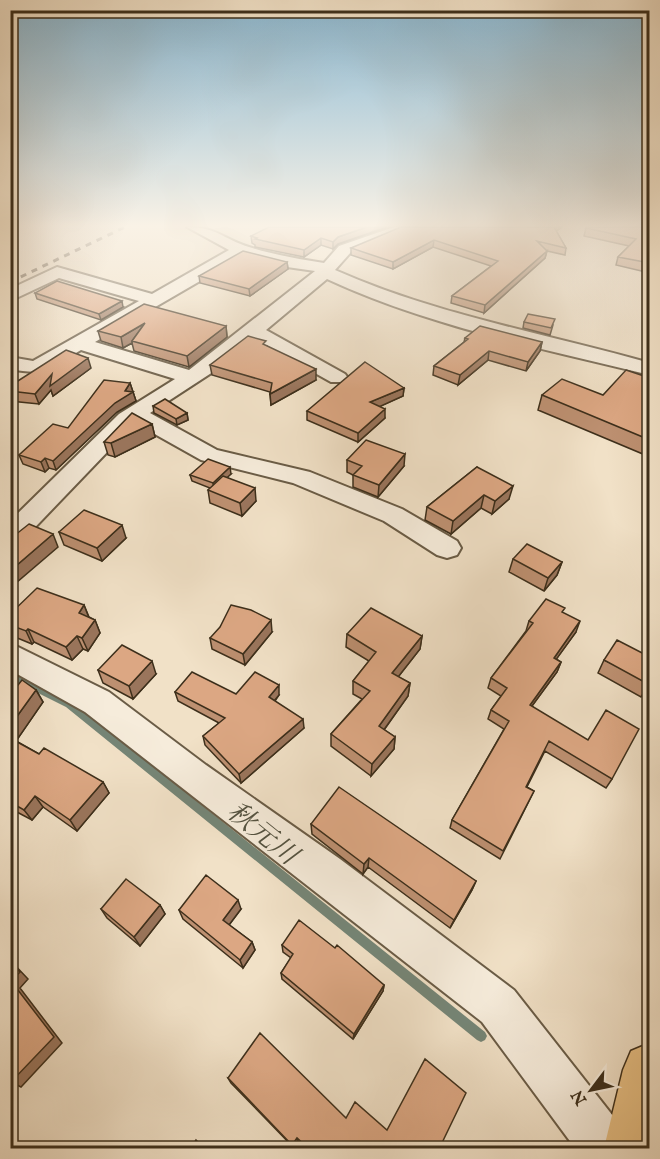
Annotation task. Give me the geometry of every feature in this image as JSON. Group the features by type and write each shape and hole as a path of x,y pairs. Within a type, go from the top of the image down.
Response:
{"highway":[{"path":"633,1149 650,1070"}],"street":[{"path":"10,296 39,281"},
{"path":"89,281 155,300"},
{"path":"10,363 36,368 188,281"},
{"path":"10,537 126,419 213,363 312,281"},
{"path":"344,281 356,288 456,318 650,369"},
{"path":"252,330 338,378"},
{"path":"80,344 191,377"},
{"path":"135,414 209,456 302,477 375,507 426,533 447,548"},
{"path":"10,656 97,702 193,777 326,873 498,1006 606,1149"}],"building":[{"path":"57,281 122,301 99,314 35,293"},
{"path":"219,281 260,281 249,289"},
{"path":"472,281 512,281 485,305 452,296"},
{"path":"144,304 226,326 187,356 132,341 145,323 121,337 98,331"},
{"path":"528,314 555,319 551,328 524,322"},
{"path":"480,326 542,342 528,362 489,351 460,375 434,366 468,339 465,338"},
{"path":"248,336 266,341 263,344 316,369 270,394 272,383 210,365"},
{"path":"66,350 88,358 50,386 52,374 35,394 10,391 10,386"},
{"path":"365,362 404,388 370,402 385,409 358,433 307,411"},
{"path":"626,370 650,378 650,440 542,395 562,379 603,395"},
{"path":"104,380 130,383 125,391 133,392 115,403 53,461 45,458 41,462 19,455 53,424 68,428"},
{"path":"165,399 187,413 176,419 153,406"},
{"path":"132,413 152,424 111,443 104,442"},
{"path":"366,440 405,454 379,485 353,475 362,466 347,460"},
{"path":"208,459 230,467 213,483 190,475"},
{"path":"477,467 513,486 495,501 484,495 453,521 427,507"},
{"path":"223,476 255,488 240,503 208,490"},
{"path":"84,510 122,525 97,548 59,532"},
{"path":"29,524 53,534 10,571 10,539"},
{"path":"527,544 562,562 548,578 513,559"},
{"path":"37,588 84,605 79,613 95,620 82,638 77,636 66,647 28,629 26,631 10,625 10,614"},
{"path":"546,599 565,608 562,612 580,621 554,658 561,662 530,705 588,740 606,710 639,729 612,779 549,741 526,787 534,791 503,851 452,820 509,721 491,710 507,688 491,678 533,623 529,621"},
{"path":"231,605 251,610 271,620 243,654 210,638 220,627"},
{"path":"371,608 422,636 392,673 410,683 379,726 395,737 372,764 331,734 370,691 353,681 376,652 347,634"},
{"path":"617,640 650,657 650,682 648,684 604,660"},
{"path":"122,645 152,661 129,686 98,670"},
{"path":"192,672 236,694 255,672 279,685 269,697 303,719 239,774 203,736 225,718 175,692"},
{"path":"22,680 36,690 10,726 10,695"},
{"path":"10,738 39,754 44,748 103,782 70,820 35,796 24,810 10,802"},
{"path":"339,787 476,881 454,920 369,858 364,864 311,824"},
{"path":"206,875 238,900 223,920 252,942 240,960 179,910"},
{"path":"126,879 160,905 134,937 101,909"},
{"path":"299,920 335,948 337,945 384,985 354,1034 281,973 293,954 282,945"},
{"path":"10,962 20,972 11,981 54,1037 11,1082"},
{"path":"260,1033 346,1118 355,1102 387,1130 425,1059 466,1093 439,1149 309,1149 297,1138 292,1145 228,1078"},
{"path":"196,1140 205,1149 190,1149"}],"waterway":[{"name":"秋元川","path":"10,675 69,704 481,1036"}]}
